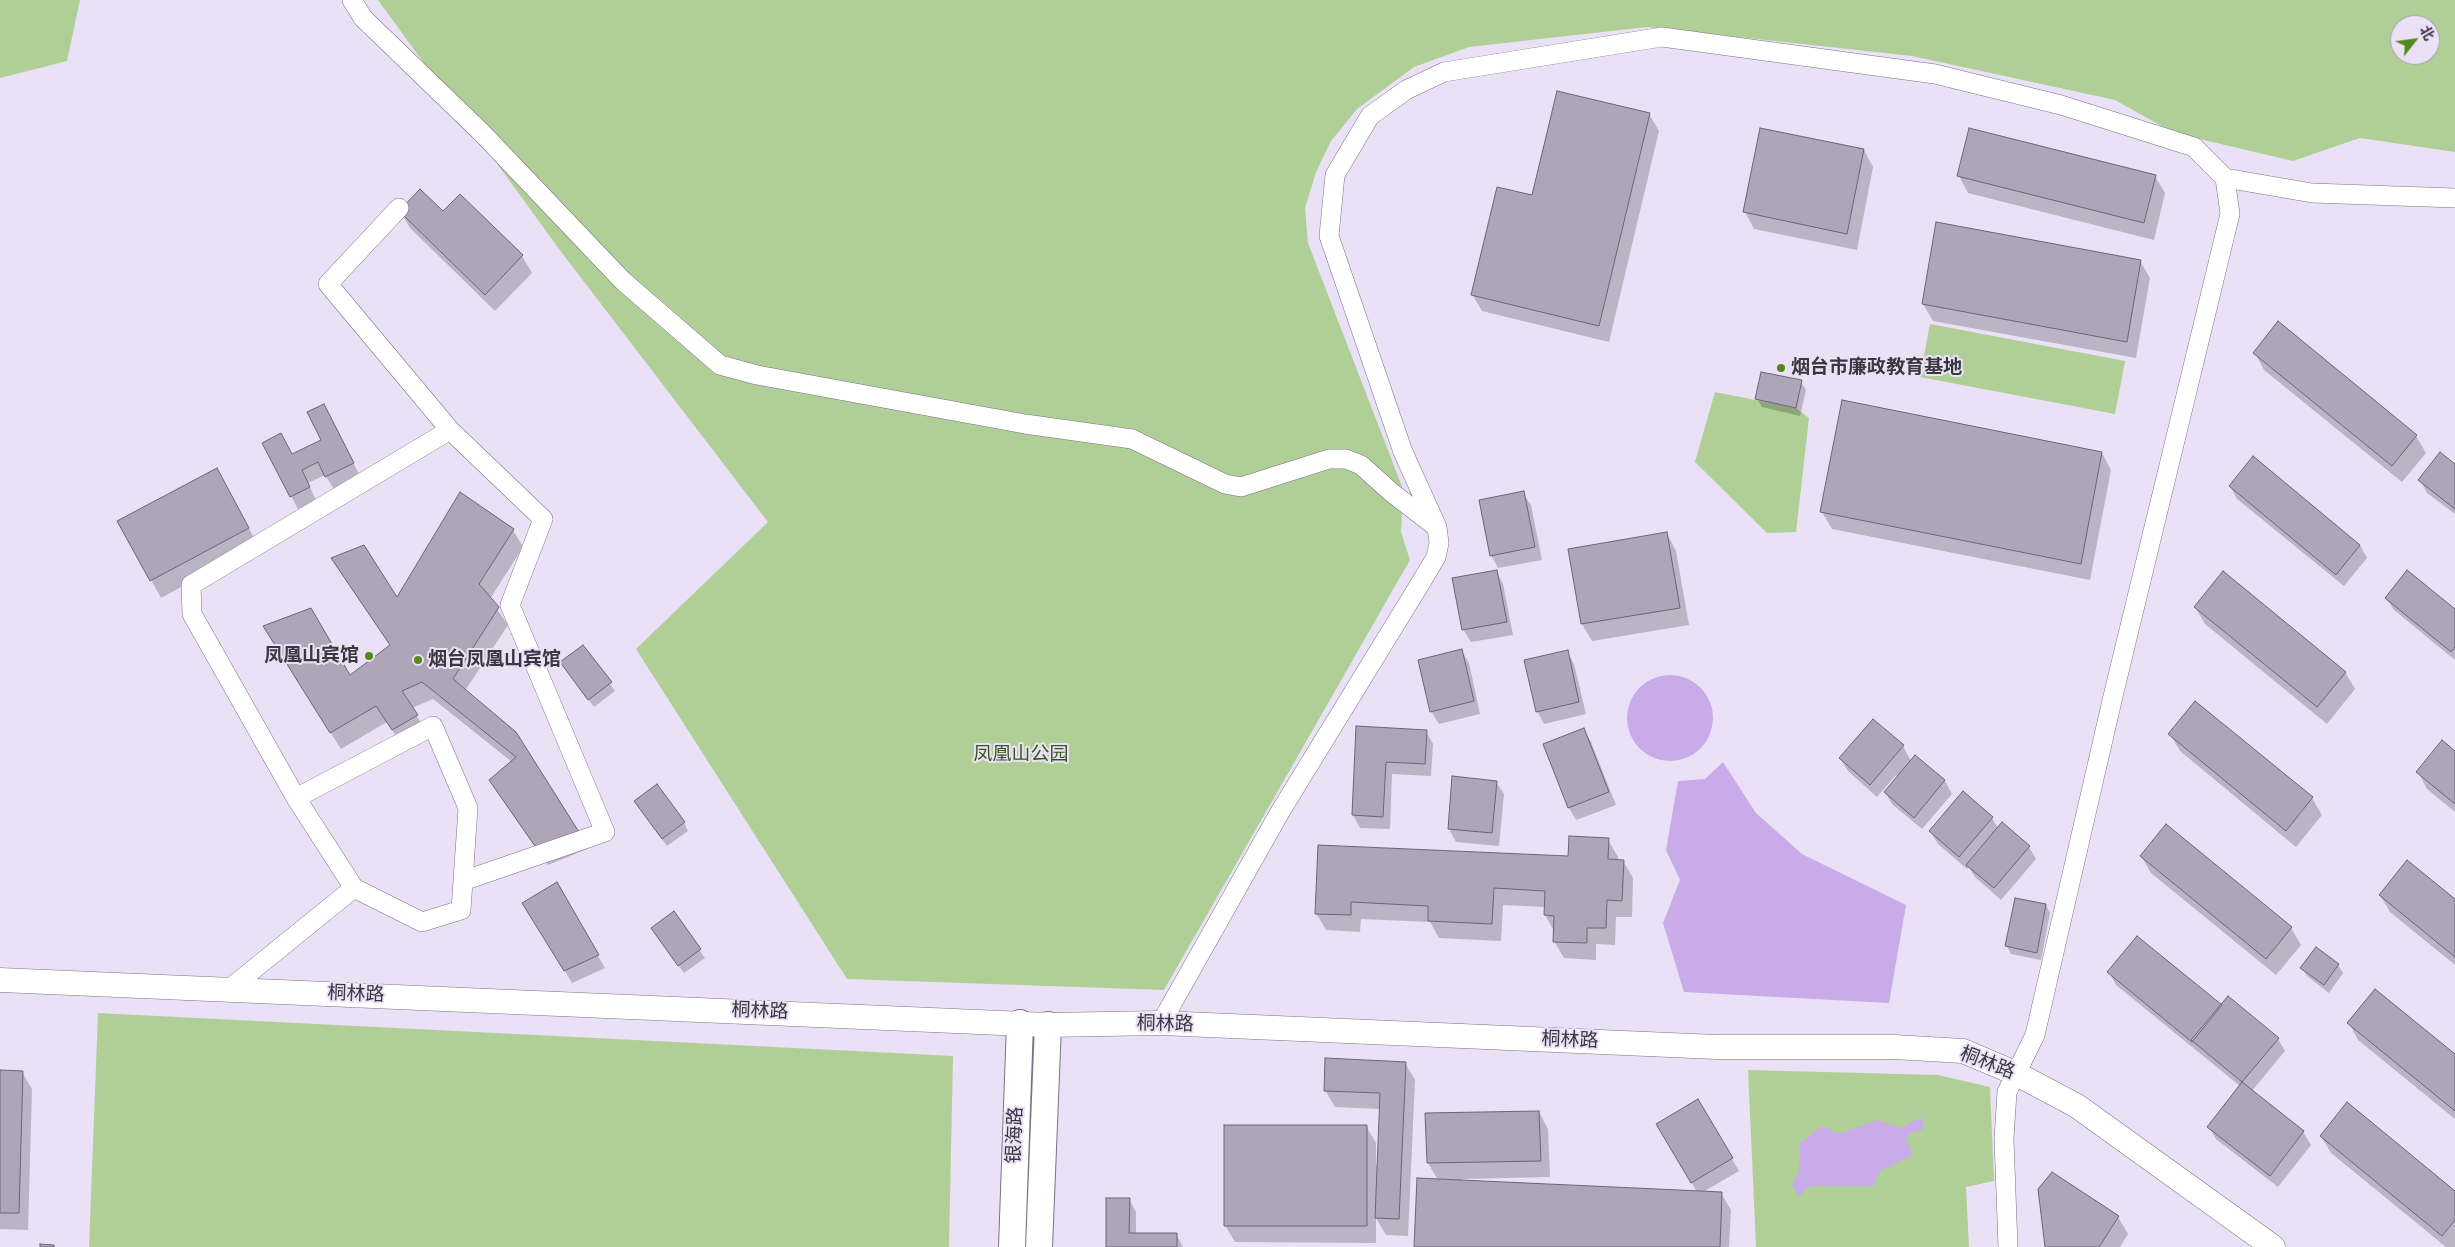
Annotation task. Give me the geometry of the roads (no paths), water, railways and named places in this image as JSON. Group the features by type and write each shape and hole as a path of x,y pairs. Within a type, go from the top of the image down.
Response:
{"main road":[{"name":"银海路","path":"1012,1247 1020,1023"},
{"name":"银海路","path":"1039,1247 1048,1025"}],"street":[{"path":"352,0 363,18 482,133 623,281 720,364 757,375 929,407 1025,424 1132,439 1225,484 1241,487 1329,459 1346,459 1362,465 1390,492 1437,527"},
{"path":"1161,1023 1280,812 1436,557 1439,543 1437,527 1403,452 1329,236 1335,175 1370,116 1406,90 1444,72 1662,36 1935,74 2061,105 2194,147 2224,178 2230,214 2116,683 2035,1035 2006,1092 2004,1138 2008,1247"},
{"path":"2224,178 2312,193 2455,198"},
{"path":"399,208 328,284 450,430 543,519 510,605 605,832 463,881"},
{"path":"296,798 433,726 468,808 461,910 422,922 354,888 296,798 192,614 191,586 450,430"},
{"path":"228,990 354,888"},
{"name":"桐林路","path":"0,980 1048,1025 1161,1023 1716,1047 1904,1048 1963,1051 2015,1073 2076,1106 2272,1247"}],"place":[{"name":"烟台市廉政教育基地","path":"1781,368"},
{"name":"凤凰山宾馆","path":"369,656"},
{"name":"烟台凤凰山宾馆","path":"418,660"}],"park label":[{"name":"凤凰山公园","path":"1021,755"}]}
